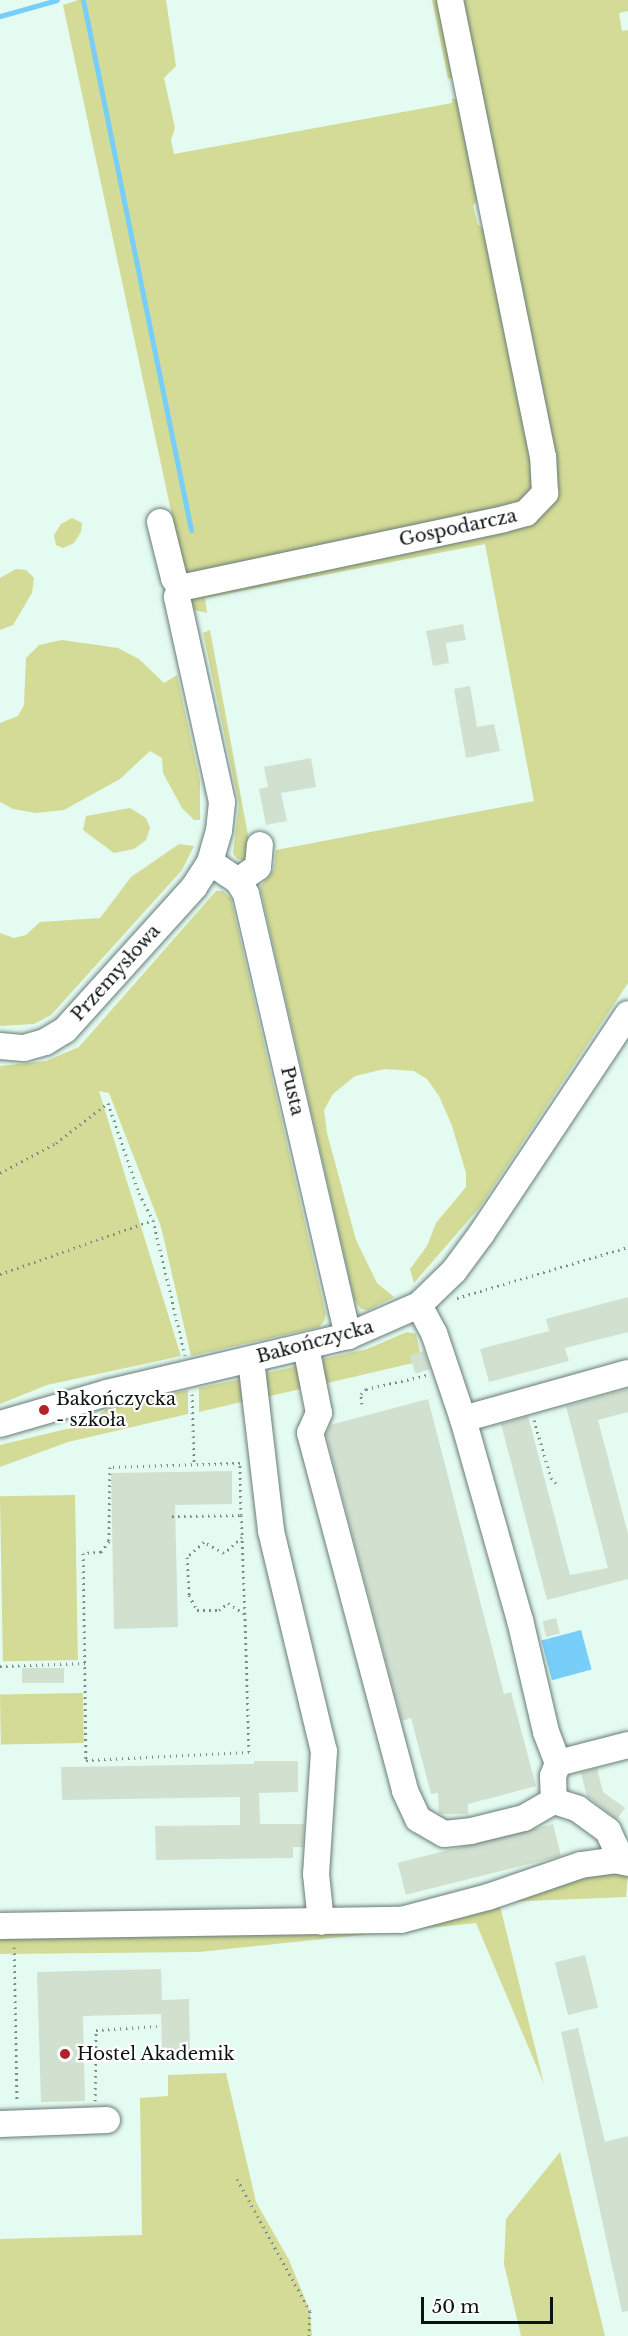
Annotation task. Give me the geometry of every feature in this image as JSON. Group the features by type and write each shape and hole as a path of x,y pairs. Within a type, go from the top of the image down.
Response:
{"street":[{"name":"Gospodarcza","path":"180,588 504,519 526,513 545,493 543,456 450,0"},
{"path":"160,522 174,578 180,588 177,597 222,802 219,831 210,862 238,881 258,867 260,845"},
{"name":"Przemysłowa","path":"0,1046 24,1048 45,1042 65,1030 194,888 210,862"},
{"name":"Pusta","path":"238,881 251,912 348,1336"},
{"name":"Bakończycka","path":"0,1424 70,1402 348,1336 424,1312 482,1233 628,1014"},
{"path":"424,1312 463,1419 520,1620 546,1732 558,1763 553,1776 554,1801"},
{"path":"7,1926 401,1920 488,1897 581,1865 622,1862 613,1837 608,1831 578,1809 554,1801 524,1818 471,1831 444,1834 418,1819 405,1791 310,1433 319,1413 306,1347"},
{"path":"251,1360 271,1531 324,1751 316,1874 321,1922"},
{"path":"463,1419 628,1373"},
{"path":"558,1763 628,1745"},
{"path":"9,2113 99,2114"}],"path":[{"path":"0,1173 56,1143 108,1104 139,1193 153,1220 190,1374"},
{"path":"0,1274 153,1220"},
{"path":"424,1312 454,1299 628,1247"},
{"path":"362,1404 361,1394 366,1389 446,1370"},
{"path":"529,1401 551,1478 556,1483"},
{"path":"240,1463 242,1515 249,1752 86,1760 82,1553 101,1552 109,1541 110,1467 240,1463"},
{"path":"172,1516 242,1515"},
{"path":"242,1537 224,1552 216,1545 199,1543 187,1557 187,1563 189,1595 197,1610 219,1610 228,1603 245,1614"},
{"path":"0,1666 85,1664"},
{"path":"7,1926 17,2102 9,2113"},
{"path":"99,2114 96,2094 96,2030 157,2026"},
{"path":"9,2113 17,2102"},
{"path":"237,2179 310,2311 309,2336"}],"green space":[{"path":"78,0 166,0 176,66 164,78 175,128 171,140 174,154 452,103 452,98 462,102 481,194 473,206 478,225 490,232 538,484 527,502 194,575 184,572 63,5"},
{"path":"432,0 443,0 454,77 448,79"},
{"path":"457,0 628,0 628,11 619,13 622,31 628,30 628,983 479,1208 414,1283 410,1269 427,1246 436,1223 466,1187 466,1173 452,1126 439,1096 427,1079 414,1071 385,1069 355,1076 333,1094 324,1110 327,1133 356,1240 377,1283 394,1297 368,1310 361,1309 354,1299 260,887 274,869 276,850 534,801 485,544 205,598 207,613 191,609 190,597 546,508"},
{"path":"72,518 82,523 81,532 74,543 63,548 56,545 54,535 61,524"},
{"path":"16,569 26,570 34,578 32,593 13,625 0,630 0,578"},
{"path":"210,630 250,846 244,860 237,859 233,853 239,804 203,633"},
{"path":"62,640 118,648 139,659 164,683 177,675 200,781 200,820 194,820 182,808 163,773 162,758 150,751 120,779 64,810 36,813 13,809 0,802 0,723 18,716 24,705 26,658 39,645"},
{"path":"130,808 146,818 150,828 146,840 134,849 114,853 83,830 86,816"},
{"path":"179,844 194,846 182,870 51,1015 34,1024 0,1026 0,933 14,938 26,935 40,922 100,918 131,877"},
{"path":"216,891 223,891 231,899 326,1315 324,1321 319,1327 191,1356 161,1227 109,1093 99,1091 181,1356 47,1385 0,1404 0,1066 46,1061 79,1047"},
{"path":"407,1332 416,1334 420,1352 413,1363 323,1384 323,1359 367,1349"},
{"path":"297,1366 305,1388 261,1398 262,1374"},
{"path":"246,1378 250,1400 199,1412 199,1388"},
{"path":"188,1390 188,1414 68,1442 0,1467 0,1445 83,1425 107,1409"},
{"path":"75,1495 78,1660 3,1661 0,1496"},
{"path":"83,1693 84,1743 1,1744 0,1694"},
{"path":"628,1873 626,1897 499,1902 544,2084 476,1923 199,1952 0,1954 0,1934 398,1929 565,1877"},
{"path":"226,2073 256,2202 289,2260 310,2311 312,2336 0,2336 0,2239 142,2235 140,2098 168,2096 168,2075"},
{"path":"560,2152 605,2336 521,2336 504,2264 506,2219"}],"water":[{"path":"581,1630 592,1670 552,1680 541,1641"}],"building":[{"path":"463,624 466,640 446,643 449,663 433,666 426,631"},
{"path":"470,686 477,727 494,724 500,751 466,758 454,689"},
{"path":"311,758 316,787 281,793 287,821 266,825 259,789 268,787 264,767"},
{"path":"628,1297 628,1332 565,1348 569,1361 489,1382 480,1349 549,1331 546,1319"},
{"path":"424,1351 430,1369 416,1374 410,1356"},
{"path":"628,1389 628,1412 598,1420 628,1534 628,1579 547,1600 501,1424 528,1416 570,1575 608,1568 566,1406"},
{"path":"428,1399 504,1694 511,1692 536,1786 468,1804 468,1814 439,1814 438,1793 431,1794 411,1718 402,1721 326,1434 330,1425"},
{"path":"232,1471 232,1504 175,1505 178,1627 114,1629 111,1473"},
{"path":"556,1618 560,1634 546,1637 542,1621"},
{"path":"22,1668 64,1668 64,1683 22,1683"},
{"path":"254,1761 298,1761 298,1792 259,1793 260,1824 304,1824 303,1847 293,1847 293,1858 156,1860 155,1826 240,1825 240,1797 62,1800 61,1767 254,1764"},
{"path":"597,1768 603,1792 625,1808 617,1819 587,1796 581,1773"},
{"path":"553,1824 561,1856 406,1895 398,1863"},
{"path":"585,1955 598,2007 568,2015 555,1962"},
{"path":"161,1969 162,2000 189,1999 190,2050 162,2051 161,2014 83,2016 85,2101 41,2102 37,1972"},
{"path":"578,2028 605,2142 628,2136 628,2311 622,2312 561,2032"}],"waterway":[{"path":"0,16 57,0"},
{"path":"83,0 191,530"}],"place":[{"name":"Bakończycka - szkoła","path":"44,1410"},
{"name":"Hostel Akademik","path":"65,2054"}]}
